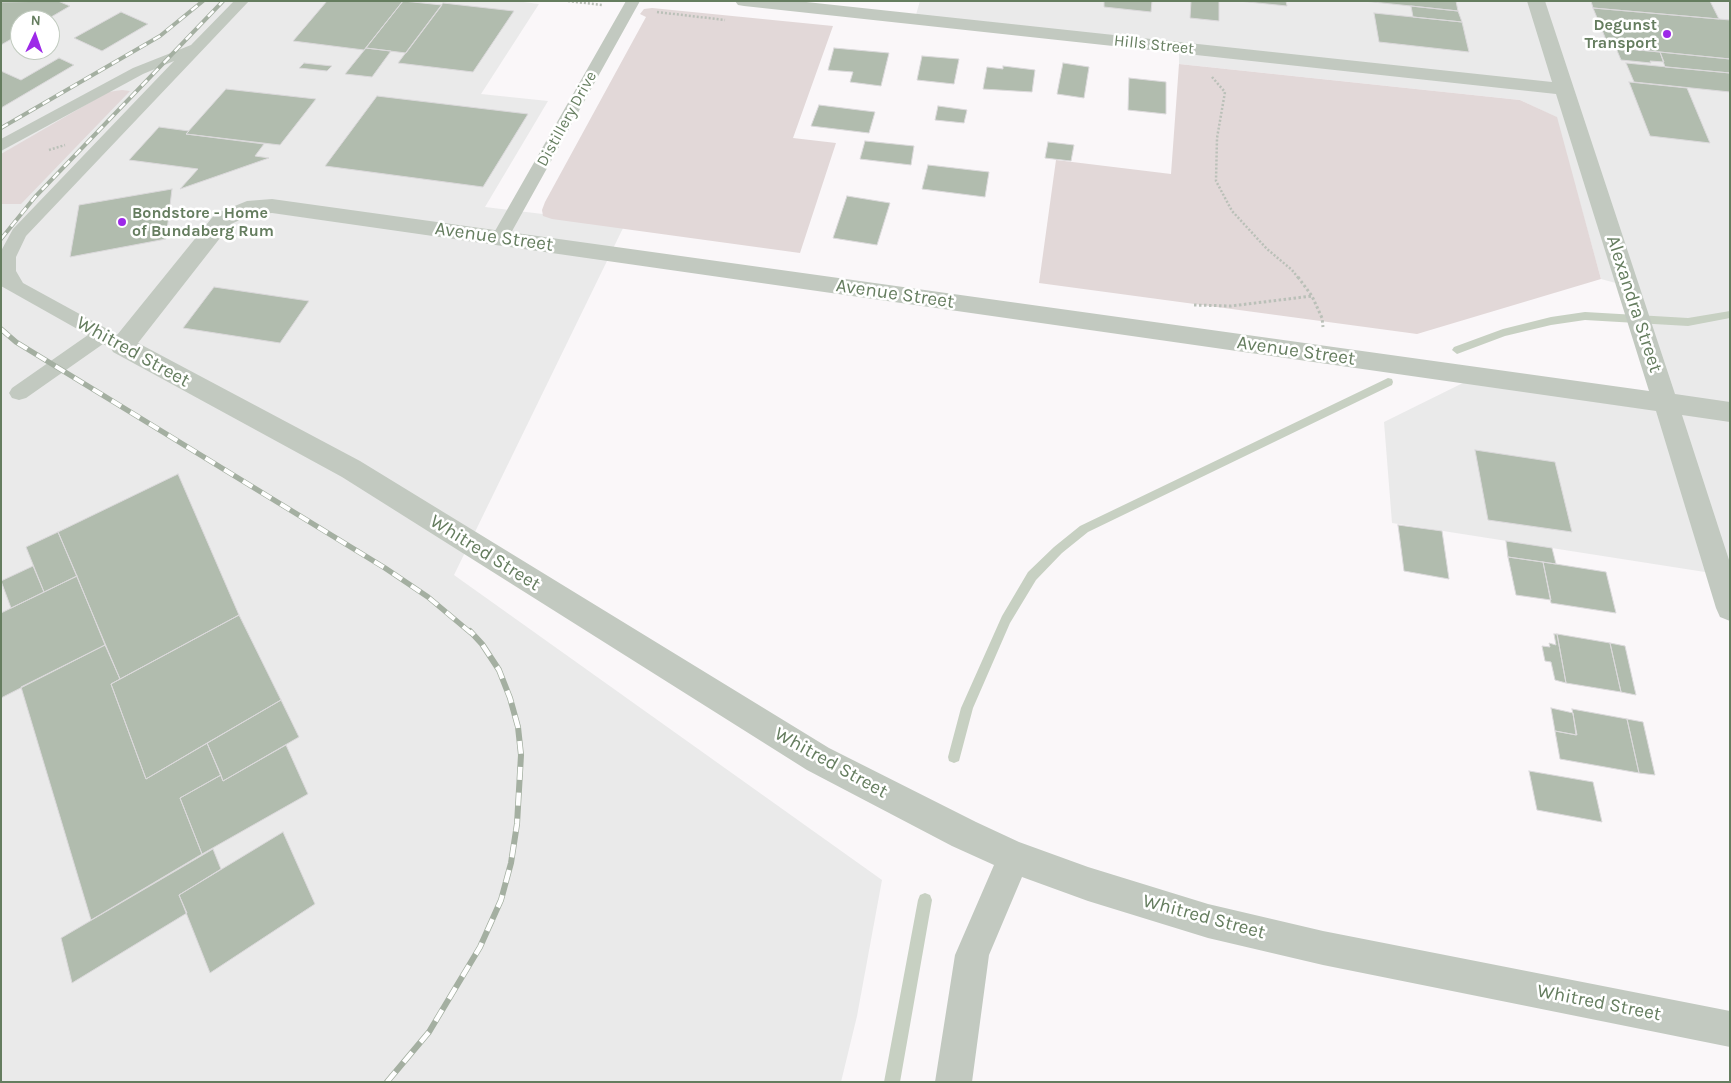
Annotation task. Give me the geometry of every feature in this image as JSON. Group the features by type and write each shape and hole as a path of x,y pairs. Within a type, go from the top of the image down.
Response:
{"street":[{"name":"Hills Street","path":"744,1 1563,88"},
{"name":"Alexandra Street","path":"1536,1 1730,608"},
{"name":"Avenue Street","path":"112,340 223,219 247,208 260,205 1730,412"},
{"name":"Whitred Street","path":"112,340 351,469 818,759 955,830 1014,856 1088,884 1208,921 1332,950 1730,1029"},
{"path":"953,1082 972,955 1014,856"}],"lane":[{"path":"17,287 7,270 7,256 19,233 242,1"},
{"name":"Distillery Drive","path":"500,238 634,1"},
{"path":"1,146 138,71 196,47"},
{"name":"Whitred Street","path":"1,278 112,340"},
{"path":"19,392 112,340"}],"path":[{"path":"1205,74 1212,76 1226,92 1218,138 1216,181 1232,211 1267,248 1292,270 1312,296 1322,318 1326,355"}],"shaded area":[{"path":"1,1 516,1 539,4 481,94 548,101 485,207 625,224 454,575 882,880 857,1016 841,1082 1,1082"},
{"path":"920,1 1730,1 1730,590 1724,575 1392,523 1384,422 1473,378 1669,405 1630,287 1601,279 1556,117 1520,100 1179,64 1179,47 915,18"},
{"path":"652,8 833,26 793,138 836,143 800,253 552,219 543,216 542,210 545,202 646,17 640,14 644,9"},
{"path":"1179,64 1520,100 1557,117 1601,279 1417,334 1039,283 1056,160 1171,174"},
{"path":"130,91 21,204 1,204 1,154 108,92"}],"building":[{"path":"58,1 70,6 60,12 60,10 10,10 10,40 1,45 1,2"},
{"path":"327,1 403,1 364,50 293,41"},
{"path":"403,1 442,5 406,53 366,48"},
{"path":"1104,1 1152,1 1151,12 1104,7"},
{"path":"1191,1 1219,1 1219,21 1190,18"},
{"path":"1238,1 1286,1 1287,6"},
{"path":"1363,1 1456,1 1458,11 1411,6"},
{"path":"1591,1 1710,1 1719,19 1593,8"},
{"path":"443,3 514,11 473,72 398,63"},
{"path":"1411,6 1458,11 1462,22 1413,17"},
{"name":"Degunst Transport","path":"1593,8 1730,20 1730,59 1609,47"},
{"path":"121,12 148,24 102,51 74,38"},
{"path":"1374,13 1462,22 1469,52 1379,42"},
{"path":"366,48 391,51 372,77 345,74"},
{"path":"834,48 889,53 881,86 850,82 853,72 828,70"},
{"path":"1616,48 1660,52 1664,62 1650,61 1651,63 1621,60"},
{"path":"1660,52 1730,59 1730,73 1665,67"},
{"path":"922,56 959,59 954,84 917,80"},
{"path":"60,58 74,65 1,108 1,71 21,80"},
{"path":"304,63 332,66 327,71 299,68"},
{"path":"1063,63 1089,67 1084,98 1057,94"},
{"path":"1626,63 1730,73 1730,92 1634,82"},
{"path":"1003,66 1035,70 1032,92 983,89 987,67 1003,69"},
{"path":"1129,78 1166,82 1166,114 1128,110"},
{"path":"1629,82 1687,88 1710,143 1650,136"},
{"path":"226,89 316,99 280,145 186,134"},
{"path":"377,96 528,114 483,187 325,166"},
{"path":"819,105 875,112 869,133 811,126"},
{"path":"938,106 967,110 964,123 935,120"},
{"path":"159,127 189,131 186,134 264,144 255,156 269,158 180,189 198,169 129,160"},
{"path":"865,141 914,146 911,165 860,159"},
{"path":"1048,142 1074,145 1071,161 1045,158"},
{"path":"928,165 989,172 985,197 922,189"},
{"name":"Bondstore - Home of Bundaberg Rum","path":"172,189 166,239 70,257 79,205"},
{"path":"847,196 890,203 877,245 833,238"},
{"path":"214,287 309,301 280,343 183,328"},
{"path":"1475,450 1555,462 1572,532 1488,520"},
{"path":"178,474 239,615 120,679 58,532"},
{"path":"1398,525 1442,531 1449,579 1404,571"},
{"path":"58,532 77,576 44,592 26,547"},
{"path":"1506,541 1552,548 1556,564 1508,557"},
{"path":"1508,557 1543,562 1551,600 1516,595"},
{"path":"1543,562 1606,572 1616,613 1551,603"},
{"path":"33,566 44,592 11,608 1,581"},
{"path":"77,576 105,645 1,698 1,613"},
{"path":"239,615 281,700 146,779 111,684"},
{"path":"1554,634 1557,634 1566,683 1555,680 1551,662 1545,661 1542,646 1550,647 1549,643 1556,645"},
{"path":"1557,634 1610,643 1621,692 1566,683"},
{"path":"1610,643 1625,646 1636,695 1621,692"},
{"path":"105,645 120,679 111,684 146,779 207,743 221,775 180,798 202,854 91,920 21,687"},
{"path":"281,700 299,737 223,781 207,743"},
{"path":"1551,708 1573,713 1576,735 1555,731"},
{"path":"1572,709 1627,719 1639,773 1560,759 1555,731 1577,735"},
{"path":"1627,719 1643,722 1655,775 1639,773"},
{"path":"286,745 308,794 202,854 180,798 221,775 223,781"},
{"path":"1529,771 1593,782 1602,822 1537,810"},
{"path":"283,832 315,904 210,973 179,895"},
{"path":"213,849 221,869 179,895 187,913 72,983 61,938"}],"waterway":[{"path":"1457,350 1503,333 1551,321 1585,316 1688,322 1730,314"},
{"path":"954,757 967,708 1006,620 1032,576 1058,550 1084,529 1388,382"},
{"path":"892,1082 925,900"}],"railway":[{"path":"1,128 160,36 203,1"},
{"path":"1,239 35,197 223,1"},
{"path":"1,329 16,342 385,568 428,597 471,633"},
{"path":"387,1082 429,1032 480,947 501,900 511,863 517,824 521,755 518,727 510,698 499,670 482,644 470,631"}],"place":[{"name":"Degunst Transport","path":"1667,34"},
{"name":"Bondstore - Home of Bundaberg Rum","path":"122,222"}]}
